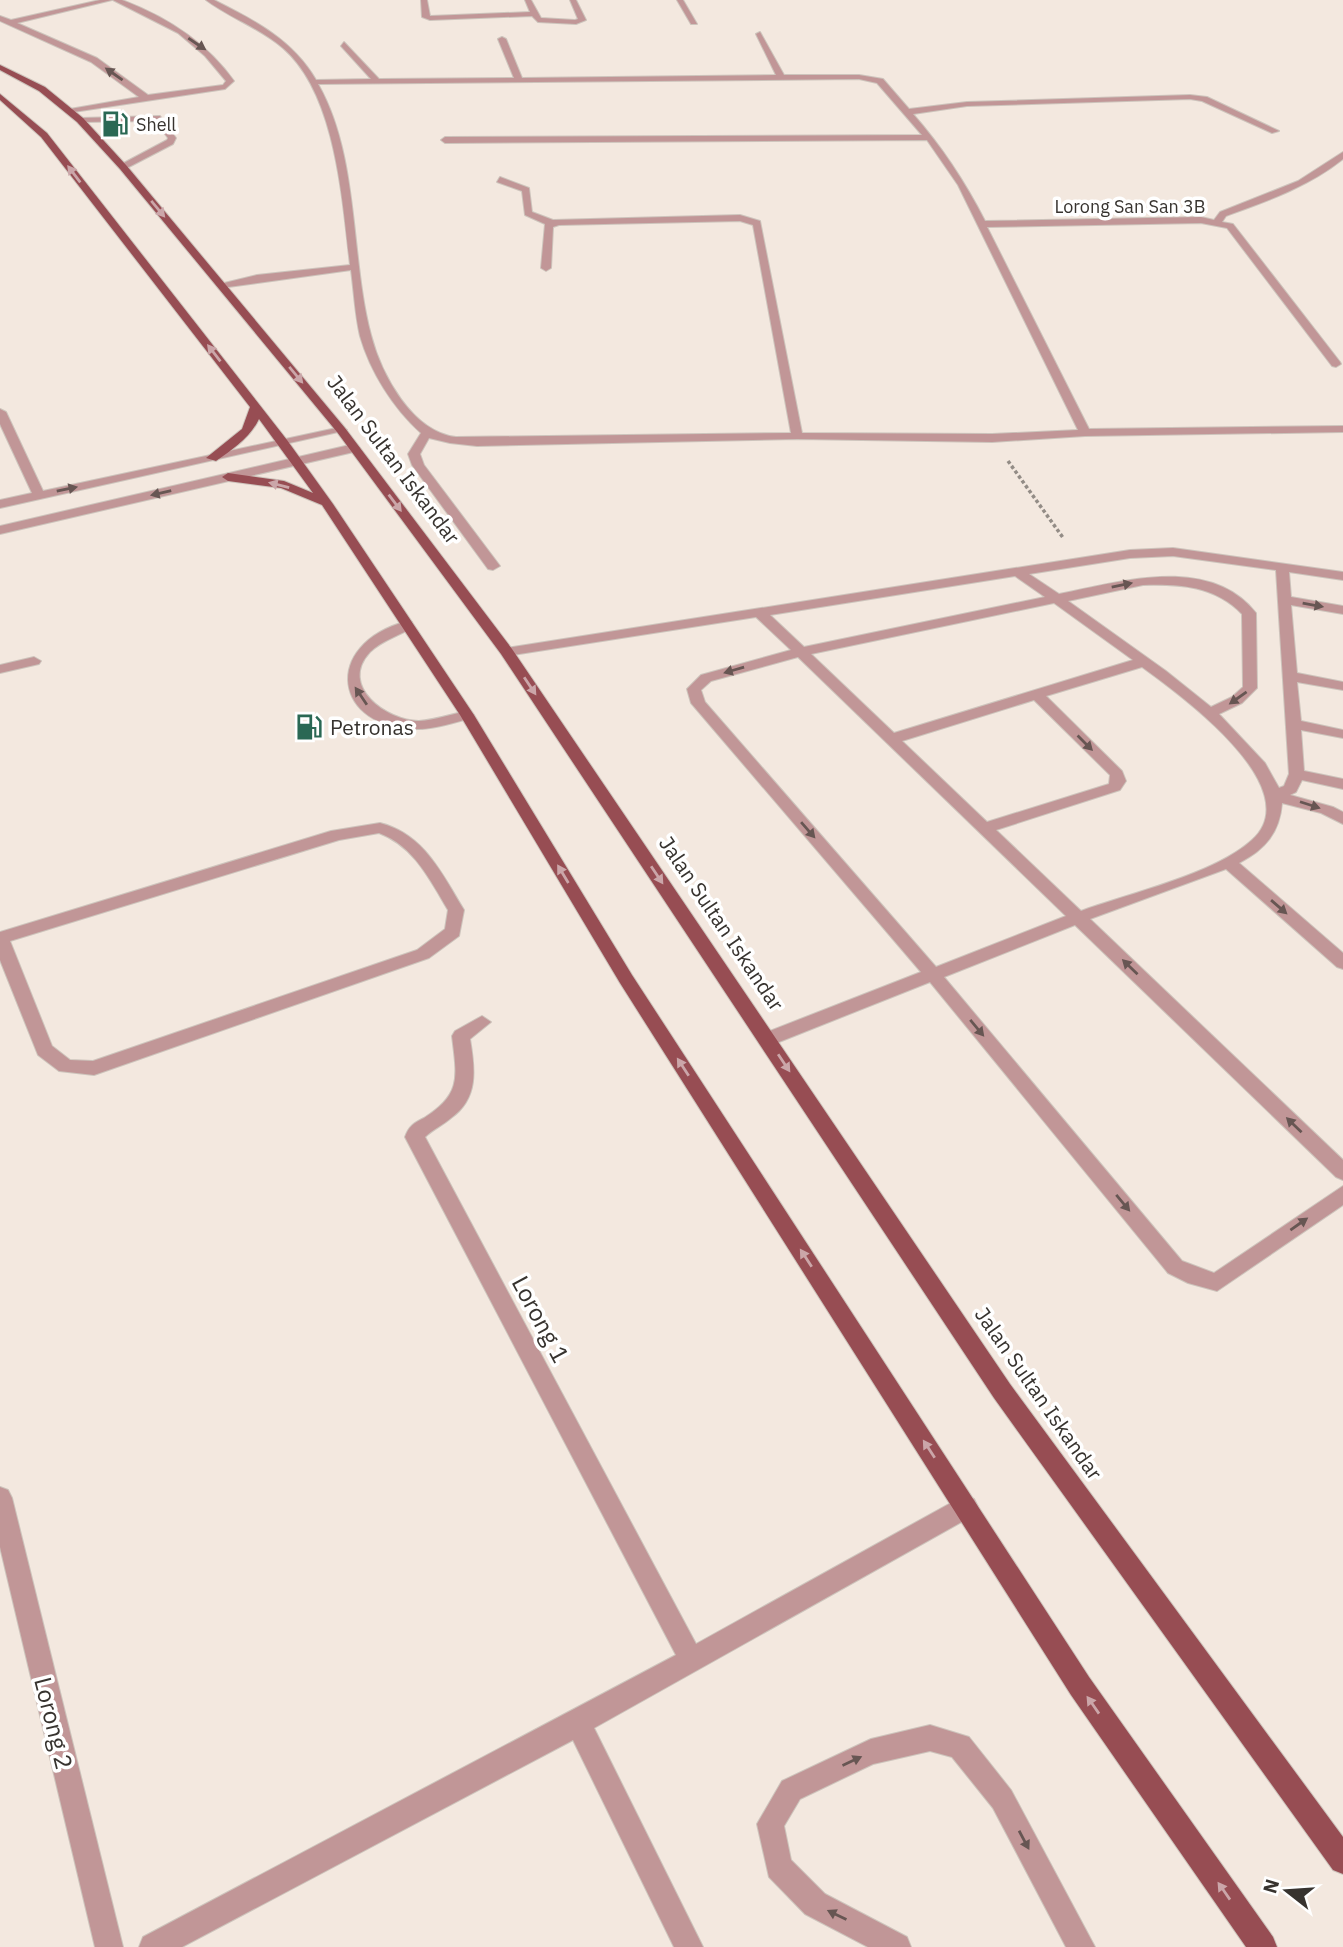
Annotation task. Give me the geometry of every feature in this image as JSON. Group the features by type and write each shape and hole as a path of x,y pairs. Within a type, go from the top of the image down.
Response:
{"main road":[{"name":"Jalan Sultan Iskandar","path":"0,67 42,89 70,111 123,167 341,430 508,652 1002,1391 1343,1860"},
{"path":"0,96 44,135 283,442 327,504 467,715 626,979 1080,1686 1263,1947"},
{"path":"212,458 246,432 254,420 256,407"},
{"path":"228,477 284,485 327,504"}],"street":[{"path":"12,22 109,0"},
{"path":"70,111 225,87 230,81 204,48 135,7 116,0"},
{"path":"209,0 257,25 303,64 328,119 350,221 368,342 404,409 427,432 436,437 477,442 797,436 992,438 1085,433 1343,429"},
{"path":"424,0 426,17 430,19 532,14"},
{"path":"528,0 532,14 542,22 579,22 582,20 573,0"},
{"path":"680,0 694,22"},
{"path":"0,18 94,60 146,98"},
{"path":"760,34 781,78"},
{"path":"502,39 519,80"},
{"path":"344,44 377,81"},
{"path":"312,82 781,78 870,78 880,81 929,137 962,185 1085,433"},
{"path":"907,112 990,103 1190,97 1204,99 1275,131"},
{"path":"80,120 157,118 172,138 170,142 123,167"},
{"path":"445,140 929,137"},
{"path":"1217,222 1223,214 1283,192 1314,177 1343,155"},
{"path":"500,180 526,190 524,209 528,214 551,223 740,218 757,223 797,436"},
{"name":"Lorong San San 3B","path":"981,223 1217,222 1230,226 1336,364"},
{"path":"546,268 548,226 551,223"},
{"path":"221,285 257,278 356,267"},
{"path":"0,412 39,495"},
{"path":"0,504 341,430"},
{"path":"427,432 414,454 418,465 493,566"},
{"path":"0,530 354,448"},
{"path":"508,652 1129,554 1173,552 1343,576"},
{"path":"1275,796 1291,789 1297,774 1282,568"},
{"path":"768,1039 1228,862 1259,843 1269,827 1275,796 1263,769 1210,713 1019,573"},
{"path":"1210,713 1237,700 1250,688 1249,613 1219,590 1167,580 1143,581 800,652 706,678 694,689 698,703 934,976 1175,1267 1195,1277 1217,1282 1343,1194"},
{"path":"1284,600 1343,610"},
{"path":"760,613 1343,1172"},
{"path":"407,625 363,650 353,666 352,680 356,693 371,710 391,720 418,725 467,715"},
{"path":"0,669 34,661"},
{"path":"892,739 1142,662"},
{"path":"1290,676 1343,686"},
{"path":"985,828 1115,787 1118,781 1116,774 1037,695"},
{"path":"1293,724 1343,734"},
{"path":"1297,774 1343,784"},
{"path":"1275,796 1327,810 1343,819"},
{"path":"362,829 393,831 412,843 456,910 453,932 423,954 94,1068 66,1066 44,1050 0,938 362,829"},
{"path":"1228,862 1343,963"},
{"name":"Lorong 1","path":"482,1022 461,1036 468,1084 462,1096 438,1119 417,1131 415,1138 692,1661"},
{"name":"Lorong 2","path":"0,1499 108,1947"},
{"path":"153,1947 579,1723 967,1507"},
{"path":"579,1723 689,1947"},
{"path":"897,1947 815,1904 779,1867 770,1824 791,1790 871,1752 930,1738 960,1746 1002,1799 1081,1947"}],"path":[{"path":"992,438 1081,562"}],"place":[{"name":"Shell","path":"115,124"},
{"name":"Petronas","path":"309,727"}]}
